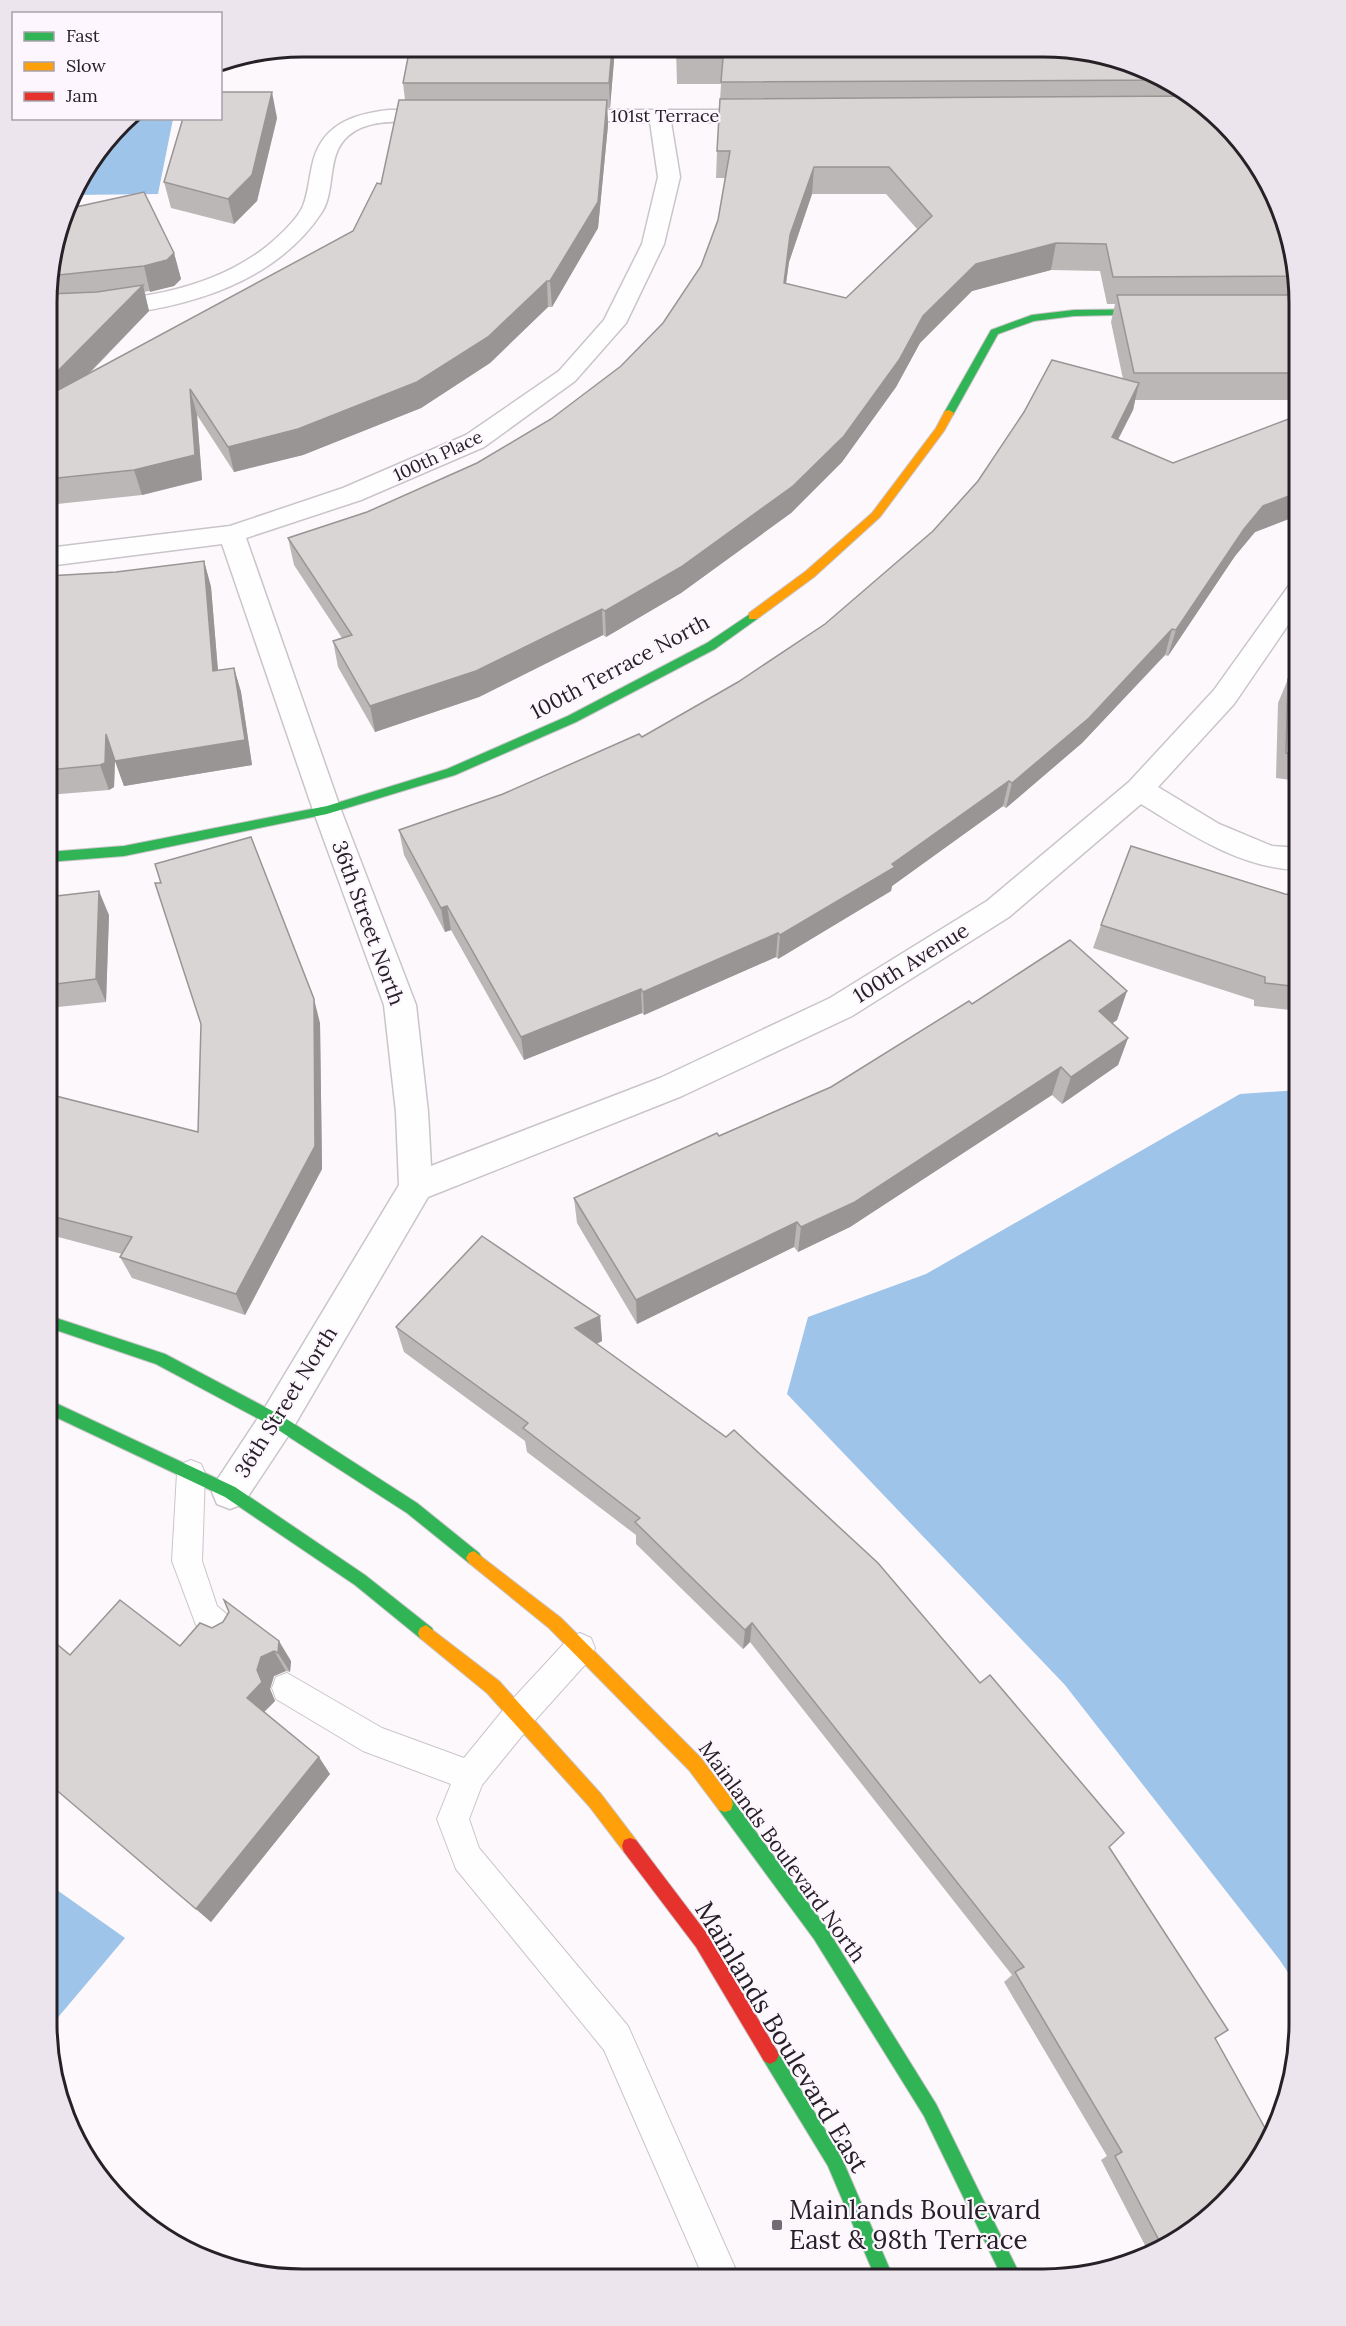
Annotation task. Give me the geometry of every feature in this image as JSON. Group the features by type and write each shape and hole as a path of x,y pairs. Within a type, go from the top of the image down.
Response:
{"street":[{"path":"57,311 143,305 205,288 244,270 286,241 313,207 325,152 341,131 367,119 460,116"},
{"name":"101st Terrace","path":"542,116 778,116"},
{"name":"100th Place","path":"57,556 232,534 352,494 475,441 567,376 614,323 653,244 669,177 660,116"},
{"name":"100th Terrace North","path":"57,856 124,851 327,810 451,772 573,719 711,646 810,574 876,514 940,429 994,333 1032,318 1074,313 1169,312"},
{"name":"36th Street North","path":"230,1492 277,1421 416,1187 412,1112 400,1005 327,810 232,534"},
{"name":"100th Avenue","path":"416,1187 671,1087 841,1007 998,909 1139,789 1224,697 1289,604"},
{"path":"1139,789 1209,832 1269,857 1289,858"},
{"name":"Mainlands Boulevard North","path":"57,1324 160,1359 277,1421 412,1508 555,1623 695,1764 820,1933 930,2110 1008,2269"},
{"name":"Mainlands Boulevard East","path":"57,1411 230,1492 360,1580 493,1687 594,1800 702,1941 834,2160 881,2269"}],"lane":[{"path":"192,1473 187,1561 206,1615 225,1631"},
{"path":"580,1648 519,1715 470,1775 453,1819 467,1858 616,2038 718,2269"},
{"path":"287,1688 374,1740 470,1775"}],"water":[{"path":"139,120 173,120 158,194 82,195 108,153"},
{"path":"1289,1091 1289,1974 1065,1685 787,1394 808,1317 926,1274 1240,1094"},
{"path":"57,1890 125,1938 57,2019"}],"building":[{"path":"408,57 611,57 609,83 403,83"},
{"path":"1043,57 1075,59 1106,65 1147,80 721,82 723,58 677,58"},
{"path":"222,92 272,92 252,175 228,199 164,182 182,120 222,120"},
{"path":"1175,96 1193,108 1217,129 1238,153 1256,180 1276,224 1287,276 1113,277 1106,244 1056,243 976,264 923,316 899,360 844,436 793,486 681,567 605,611 602,609 476,671 370,706 333,641 352,635 288,538 367,512 477,463 551,419 621,366 663,323 701,266 718,220 730,151 717,151 720,99","holes":["814,167 889,167 932,216 846,298 784,283 790,235"]},
{"path":"399,100 607,100 598,202 550,281 547,281 488,337 417,382 298,429 228,447 190,389 195,455 134,470 57,478 57,391 353,231 377,183 381,184"},
{"path":"144,192 174,253 167,260 144,266 59,275 65,240 77,207"},
{"path":"143,285 57,372 58,294 97,292"},
{"path":"1117,295 1288,295 1289,373 1134,373"},
{"path":"1052,360 1139,383 1112,437 1173,463 1289,419 1289,496 1263,506 1244,529 1176,630 1172,629 1089,718 1012,783 1009,781 892,864 895,867 780,935 778,933 643,992 641,989 521,1037 447,906 441,908 399,830 503,794 639,734 642,737 738,682 825,624 933,531 978,481 1024,412"},
{"path":"204,561 213,671 234,668 245,740 115,761 106,734 105,763 57,769 57,575 116,572"},
{"path":"1288,679 1289,753 1286,753"},
{"path":"251,837 314,999 315,1146 236,1294 120,1257 132,1237 57,1218 57,1096 198,1132 201,1024 155,883 161,883 155,864"},
{"path":"1131,846 1289,895 1289,986 1265,983 1265,977 1101,925"},
{"path":"99,891 96,979 57,984 57,896"},
{"path":"1070,940 1127,991 1099,1011 1128,1038 1071,1077 1061,1067 855,1202 801,1227 797,1222 636,1300 574,1198 717,1133 719,1136 831,1087 969,1001 972,1004"},
{"path":"482,1236 600,1316 575,1328 726,1437 734,1430 878,1563 980,1683 990,1675 1124,1833 1109,1847 1228,2030 1215,2038 1265,2129 1238,2173 1217,2197 1193,2218 1159,2240 1115,2156 1122,2152 1015,1972 1024,1967 752,1623 745,1630 635,1522 640,1518 523,1428 528,1423 396,1327"},
{"path":"120,1600 180,1646 200,1623 212,1628 223,1622 229,1612 224,1600 279,1641 278,1653 274,1651 261,1657 257,1670 262,1682 247,1698 319,1757 196,1909 57,1791 57,1644 70,1655"}],"traffic: fast":[{"path":"949,413 994,332 1032,318 1074,313 1157,312"},
{"path":"57,856 124,851 327,810 451,772 572,719 711,646 753,616"},
{"path":"57,1324 160,1359 277,1421 412,1508 474,1558"},
{"path":"57,1411 230,1492 360,1580 426,1633"},
{"path":"725,1804 820,1933 930,2110 1008,2269"},
{"path":"770,2055 834,2160 881,2269"}],"traffic: slow":[{"path":"753,616 810,574 876,515 940,429 949,413"},
{"path":"474,1558 555,1623 695,1764 725,1804"},
{"path":"426,1633 493,1687 595,1800 630,1846"}],"traffic: jam":[{"path":"630,1846 702,1941 770,2055"}],"place":[{"name":"Mainlands Boulevard East & 98th Terrace","path":"777,2225"}]}
